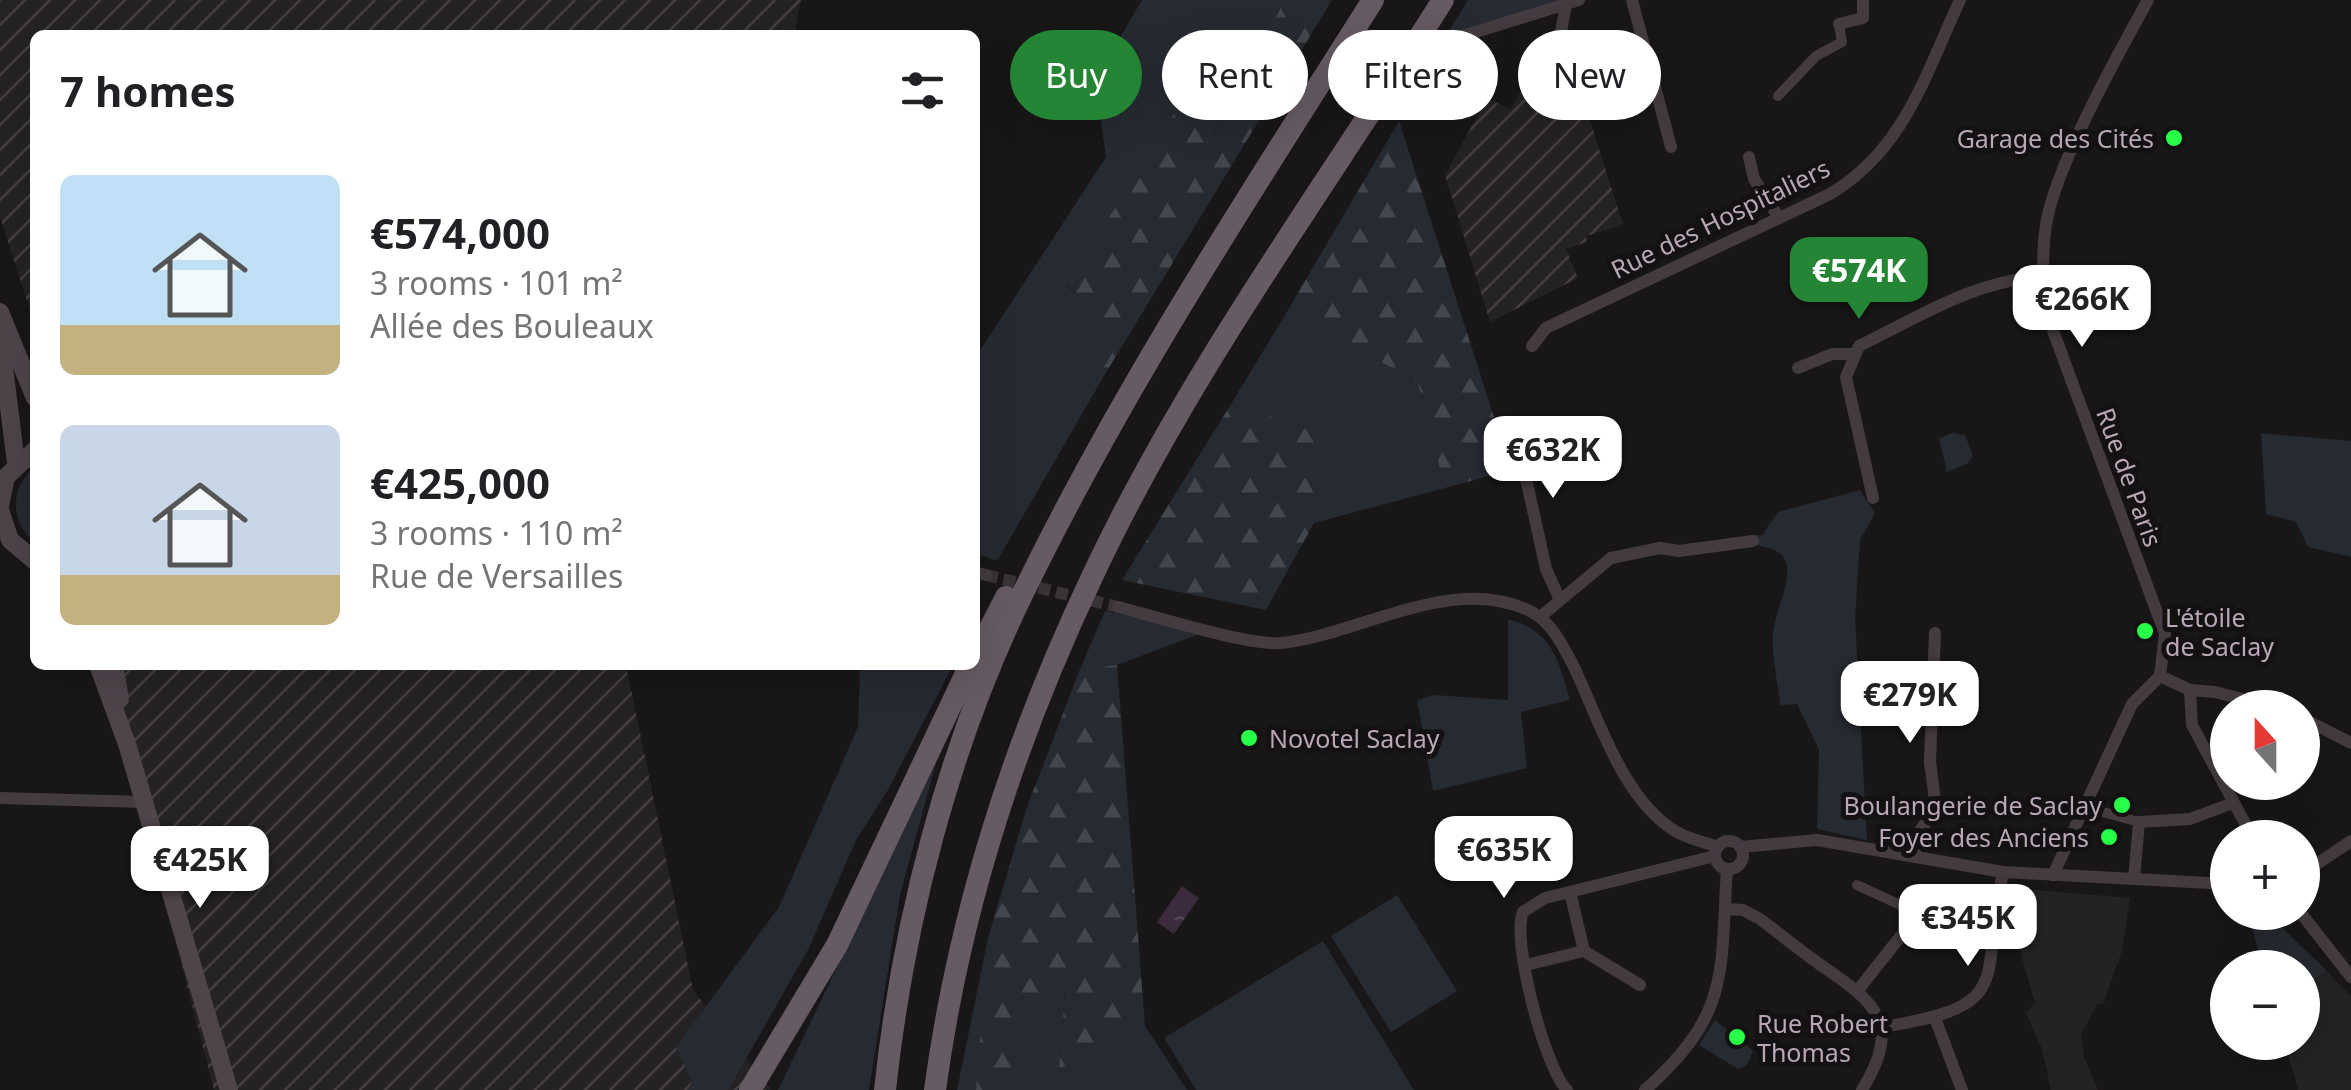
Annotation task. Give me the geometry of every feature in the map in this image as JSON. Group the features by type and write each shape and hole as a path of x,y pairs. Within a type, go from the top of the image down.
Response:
{"highway":[{"path":"884,1090 908,946 950,782 989,672 1035,572 1147,362 1373,0"},
{"path":"935,1090 958,962 987,850 1031,718 1093,574 1228,337 1443,0"},
{"path":"980,646 1006,597 1035,572"},
{"path":"750,1090 837,945 968,670"}],"main road":[{"path":"0,312 30,386"},
{"path":"0,335 16,464"},
{"path":"30,454 6,477 0,508 10,540 30,557"},
{"path":"100,670 127,744 230,1090"},
{"path":"115,670 127,744"}],"street":[{"path":"1632,0 1671,148"},
{"path":"1778,96 1816,56 1842,42 1838,24 1864,18 1863,0"},
{"name":"Rue des Hospitaliers","path":"1532,346 1546,328 1838,189 1887,148 1960,0"},
{"name":"Rue de Paris","path":"2148,0 2066,164 2046,221 2042,277 2048,317 2164,634 2160,676"},
{"path":"1482,30 1573,2"},
{"path":"1563,30 1573,2"},
{"path":"1750,157 1754,180 1779,218"},
{"path":"1873,498 1848,389 1853,354 1859,346 1977,288 2009,279 2042,277"},
{"path":"1798,368 1832,354 1853,354"},
{"path":"1507,422 1527,483 1546,568 1559,598"},
{"path":"1540,617 1559,598 1621,555 1753,541"},
{"path":"1118,607 1271,643 1444,602 1505,604 1540,617 1563,646 1615,754 1650,810 1674,830 1716,851 1727,869 1724,958 1711,1012 1690,1047 1645,1090"},
{"path":"1914,856 1920,831 1936,808 1930,762 1936,633"},
{"path":"2053,875 2132,704 2160,676 2190,690 2210,692"},
{"path":"2190,690 2192,725 2243,820"},
{"path":"2320,727 2351,743"},
{"path":"0,798 144,802"},
{"path":"2085,807 2139,822 2190,819 2233,803"},
{"path":"2134,879 2139,822"},
{"path":"1567,1090 1549,1063 1518,926 1523,912 1535,901 1716,851 1729,842 1740,847 1816,840 2003,872 2134,879 2170,874 2210,881"},
{"path":"2320,864 2350,846"},
{"path":"1727,869 1742,860 1740,847"},
{"path":"1883,1026 1961,1010 1984,989 1989,979 1995,910 2003,872"},
{"path":"1857,885 1911,910 1985,916 1995,910"},
{"path":"1570,892 1584,951"},
{"path":"1724,908 1743,910 1760,919 1858,990 1879,1014 1883,1026 1874,1070 1862,1090"},
{"path":"1858,990 1904,932 1911,910"},
{"path":"2314,930 2351,977"},
{"path":"1526,965 1584,951 1640,985"},
{"path":"1936,1018 1962,1090"}],"shaded area":[{"path":"0,0 801,0 795,30 30,30 30,310 0,217"},
{"path":"1518,96 1518,120 1590,120 1623,225 1586,236 1587,242 1566,249 1578,278 1490,322 1445,175 1475,120 1498,120 1498,103 1510,109"},
{"path":"105,670 627,670 693,990 771,1090 214,1090"},
{"path":"2023,889 2130,898 2122,951 2103,1004 2098,1003 2081,1034 2084,1057 2098,1090 2051,1090 2042,1049 2026,1013 2035,1003 2014,930"},
{"path":"2326,970 2351,996 2351,1090 2298,1090 2290,1060 2320,1060 2320,975"}],"green space":[{"path":"1142,0 1286,0 1270,30 1162,30 1162,120 1171,120 1067,285 1095,314 1103,333 1104,376 997,561 980,555 980,350 1106,157 1101,120 1142,120 1142,30 1124,30"},
{"path":"1285,0 1332,0 1308,40 1308,30 1269,30"},
{"path":"1468,0 1568,0 1473,30 1450,30"},
{"path":"1170,120 1196,120 1212,137 1221,120 1259,120 1104,376 1098,326 1067,284"},
{"path":"1195,120 1221,120 1211,138"},
{"path":"1399,121 1511,470 1445,488 1417,380 1285,315"},
{"path":"1285,315 1417,380 1445,488 1314,523 1324,434 1231,404"},
{"path":"1231,404 1325,434 1314,523 1266,610 1122,580"},
{"path":"1952,433 1965,435 1973,456 1967,464 1947,472 1939,438"},
{"path":"2261,433 2351,441 2351,557 2308,547 2296,522 2266,514"},
{"path":"30,472 30,537 21,525 16,504"},
{"path":"1860,490 1875,513 1860,540 1855,619 1867,840 1817,829 1819,750 1797,704 1780,705 1774,659 1773,632 1787,568 1784,558 1775,550 1759,546 1755,535 1762,535 1778,512"},
{"path":"1105,611 1205,632 1117,665 1080,669"},
{"path":"1508,619 1544,639 1557,660 1570,700 1521,712 1527,768 1433,791 1417,700 1434,695 1508,700"},
{"path":"1117,665 1145,1026 1059,1069 1065,990 1027,994 1014,1090 976,1090 988,938 1026,810 1080,669"},
{"path":"860,670 950,670 888,790 856,840 809,948 728,1090 688,1090 692,1081 676,1047 779,907 858,727"},
{"path":"937,759 900,895 869,1090 778,1090"},
{"path":"1397,895 1457,991 1391,1032 1331,936"},
{"path":"2253,930 2285,930 2305,950 2258,950"},
{"path":"988,938 978,1090 957,1090"},
{"path":"1323,941 1414,1090 1196,1090 1164,1038"},
{"path":"1065,990 1059,1068 1145,1026 1187,1090 1011,1090 1026,994"},
{"path":"1715,1020 1753,1051 1747,1065 1738,1069 1699,1045"}],"water":[{"path":"1182,886 1199,898 1174,934 1157,922"}],"tunnel":[{"path":"986,575 1118,607"}],"place":[{"name":"Garage des Cités","path":"2174,138"},
{"name":"L'étoile de Saclay","path":"2145,631"},
{"name":"Novotel Saclay","path":"1249,738"},
{"name":"Boulangerie de Saclay","path":"2122,805"},
{"name":"Foyer des Anciens","path":"2109,837"},
{"name":"Rue Robert Thomas","path":"1737,1037"}]}
